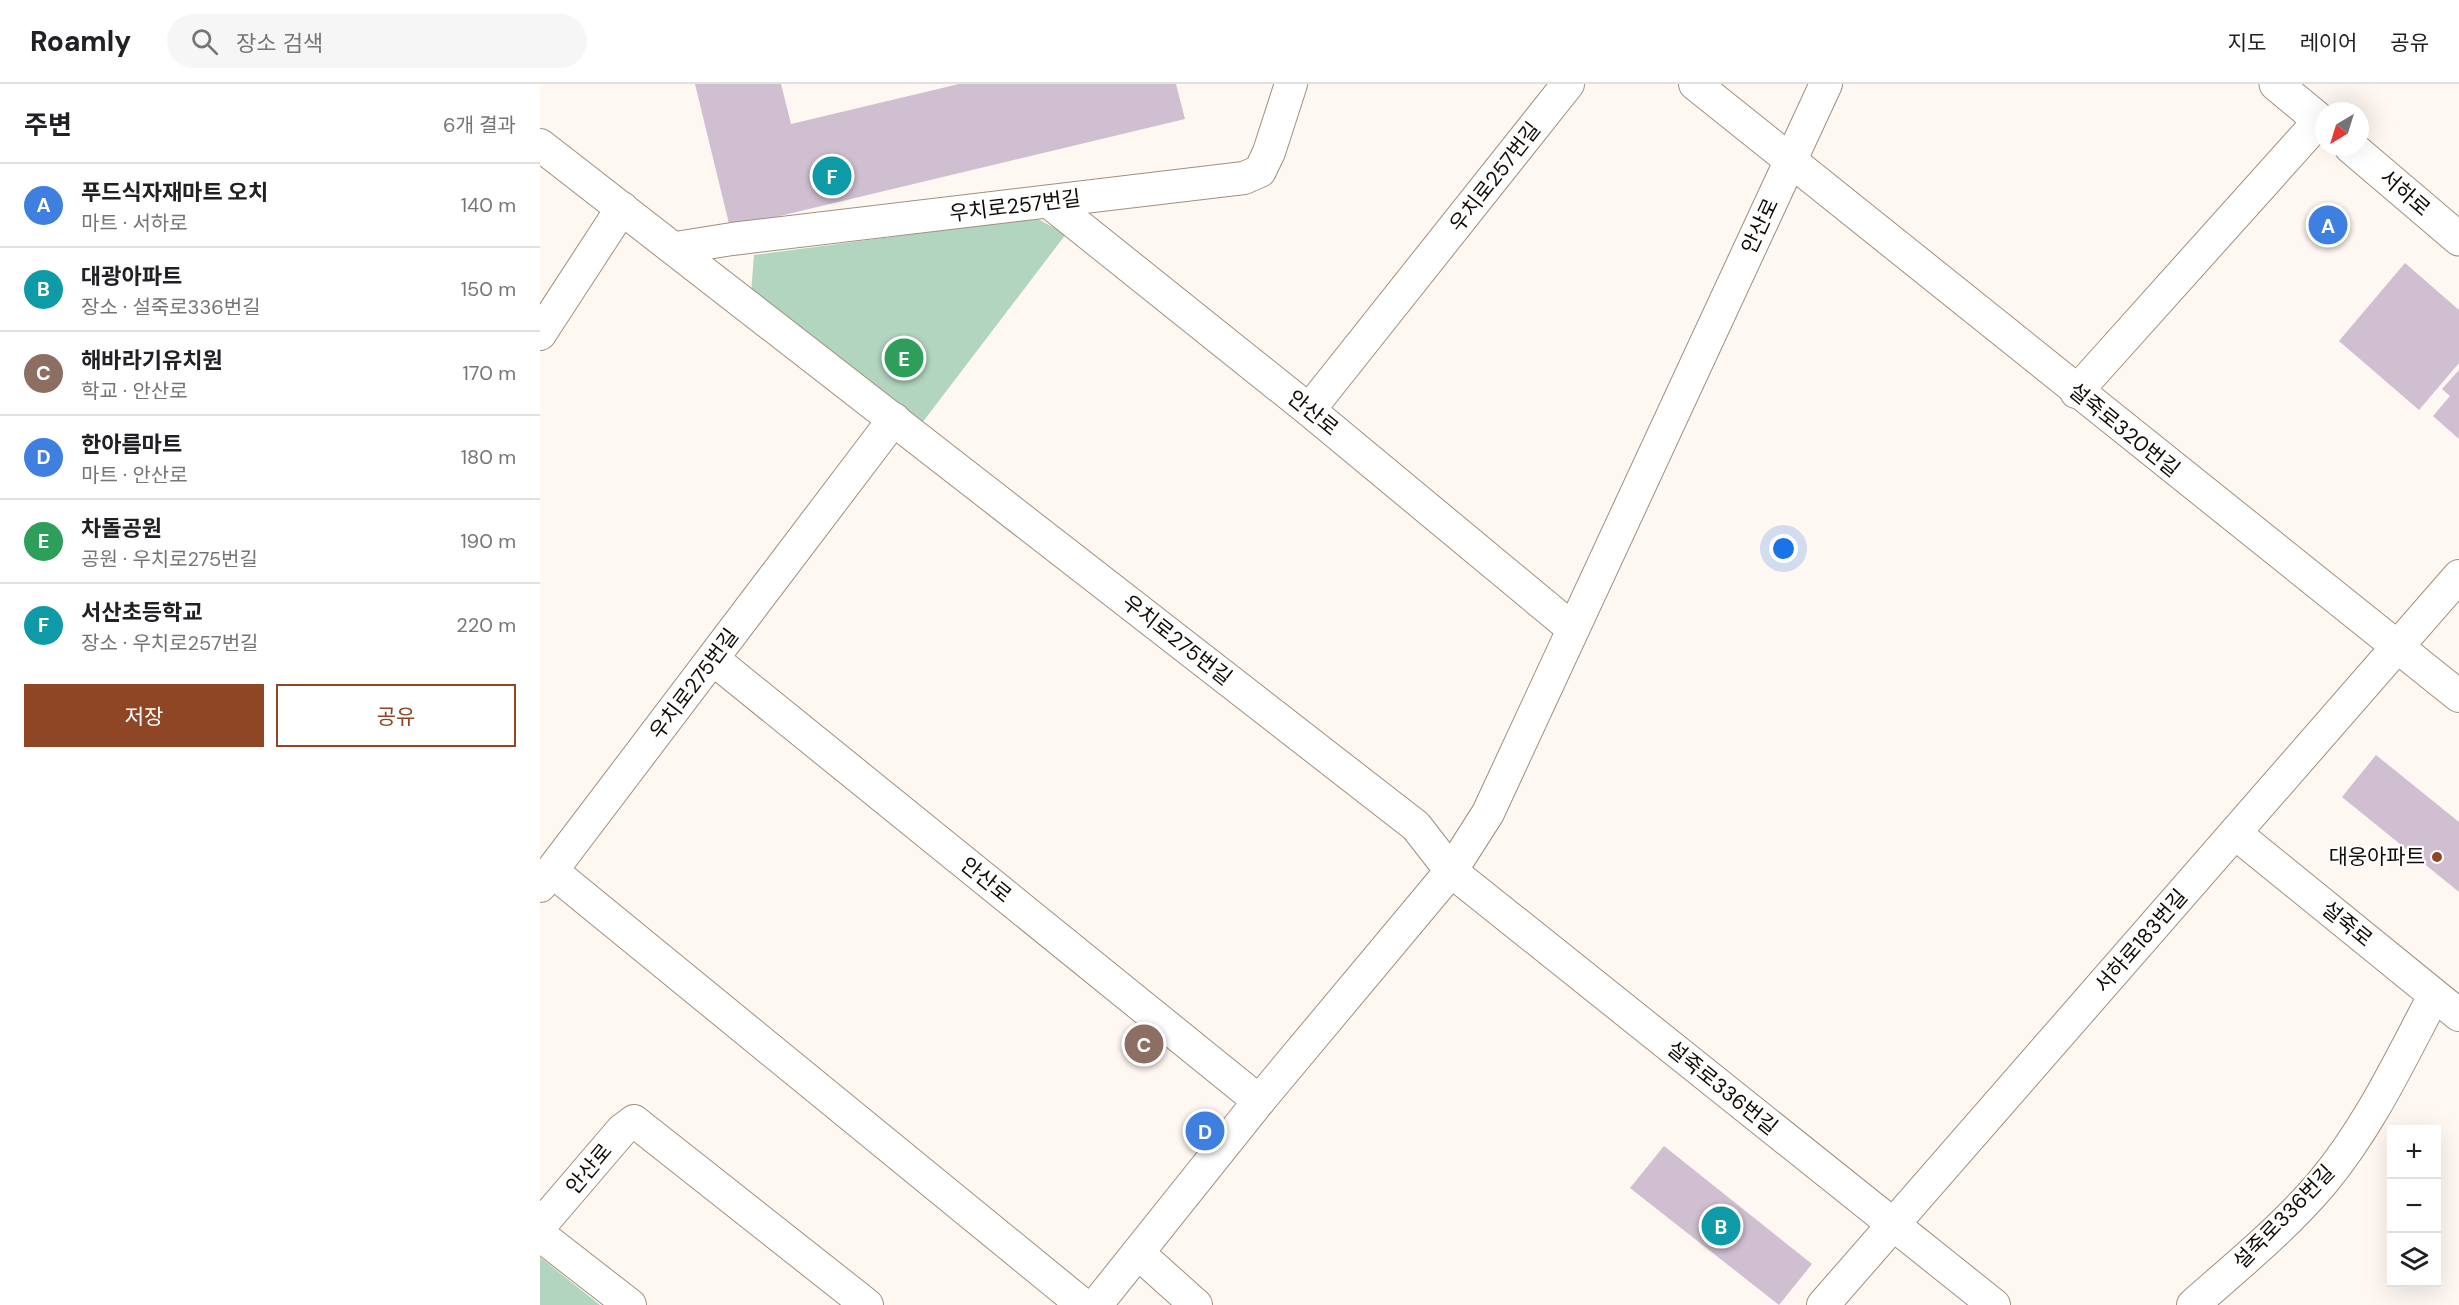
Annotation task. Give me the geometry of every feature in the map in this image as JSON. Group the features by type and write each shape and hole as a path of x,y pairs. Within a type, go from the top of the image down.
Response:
{"main road":[{"path":"2276,84 2315,116"},
{"name":"서하로","path":"2362,156 2459,239"}],"street":[{"name":"우치로257번길","path":"676,248 732,239 1244,178 1260,171 1269,152 1291,84"},
{"name":"우치로257번길","path":"1309,410 1568,84"},
{"path":"1695,84 1790,161"},
{"name":"안산로","path":"1096,1305 1259,1101 1450,871 1488,813 1826,84"},
{"path":"2076,392 2315,130"},
{"name":"우치로275번길","path":"540,144 1416,826 1450,871"},
{"name":"설죽로320번길","path":"1790,161 2459,696"},
{"name":"안산로","path":"1049,202 1309,410 1573,629"},
{"path":"540,334 622,208"},
{"name":"우치로275번길","path":"546,879 894,419"},
{"name":"서하로183번길","path":"1823,1305 2459,576"},
{"name":"안산로","path":"713,659 1259,1101"},
{"name":"설죽로","path":"2235,832 2459,1015"},
{"name":"설죽로336번길","path":"1450,871 1994,1305"},
{"path":"546,879 1083,1305"},
{"name":"설죽로336번길","path":"2193,1305 2282,1226 2322,1183 2371,1115 2434,996"},
{"name":"안산로","path":"540,1226 622,1130 634,1121 867,1305"},
{"path":"540,1235 621,1302"},
{"path":"1138,1253 1196,1305"}],"green space":[{"path":"1036,218 1066,234 922,423 751,293 754,255"},
{"path":"540,1257 600,1305 540,1305"}],"building":[{"path":"695,84 781,84 791,124 959,84 1176,84 1185,119 730,228"},
{"path":"2405,263 2459,310 2459,363 2419,410 2339,341"},
{"path":"2459,370 2459,439 2433,416 2450,396 2442,389"},
{"name":"대웅아파트","path":"2376,755 2459,822 2459,892 2342,797"},
{"path":"1664,1146 1812,1264 1779,1305 1630,1188"}],"place":[{"name":"서산초등학교","path":"832,176"},
{"name":"푸드식자재마트 오치","path":"2328,225"},
{"name":"차돌공원","path":"904,358"},
{"name":"대웅아파트","path":"2437,857"},
{"name":"해바라기유치원","path":"1144,1044"},
{"name":"한아름마트","path":"1205,1131"},
{"name":"대광아파트","path":"1721,1226"}]}
